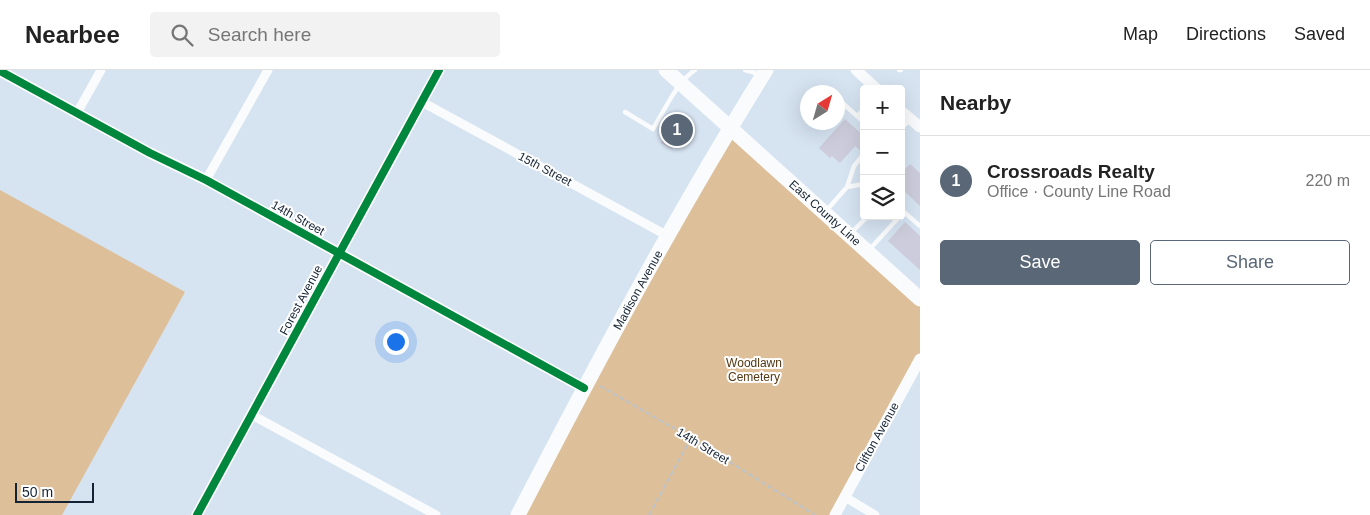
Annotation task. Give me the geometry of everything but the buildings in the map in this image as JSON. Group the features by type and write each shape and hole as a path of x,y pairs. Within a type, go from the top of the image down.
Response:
{"main road":[{"name":"East County Line","path":"666,70 920,299"},
{"name":"Madison Avenue","path":"518,515 668,236 730,127 765,72"}],"street":[{"path":"77,113 101,70"},
{"path":"206,180 268,70"},
{"name":"Forest Avenue","path":"197,515 439,70"},
{"path":"856,70 873,85"},
{"name":"14th Street","path":"0,71 150,153 206,180 339,253 587,384"},
{"name":"15th Street","path":"422,102 668,236"},
{"path":"906,115 920,128"},
{"name":"Clifton Avenue","path":"835,515 920,359"},
{"path":"252,415 433,514"},
{"path":"845,497 875,515"}],"lane":[{"path":"625,112 653,129 681,83 695,70"},
{"path":"745,70 765,72"},
{"path":"845,105 860,119"},
{"path":"857,116 860,113"},
{"path":"825,212 847,187 854,166 860,159"},
{"path":"847,187 860,185"},
{"path":"905,215 920,226"},
{"path":"849,234 864,220"},
{"path":"868,251 896,220"}],"path":[{"path":"649,515 690,438"}],"green space":[{"name":"Woodlawn Cemetery","path":"730,127 920,299 920,359 835,515 518,515"},
{"path":"0,190 185,292 62,515 0,515"}],"cycle path":[{"path":"197,515 439,70"},
{"path":"0,71 150,153 206,180 584,388"}],"place":[{"name":"Crossroads Realty","path":"677,130"}]}
